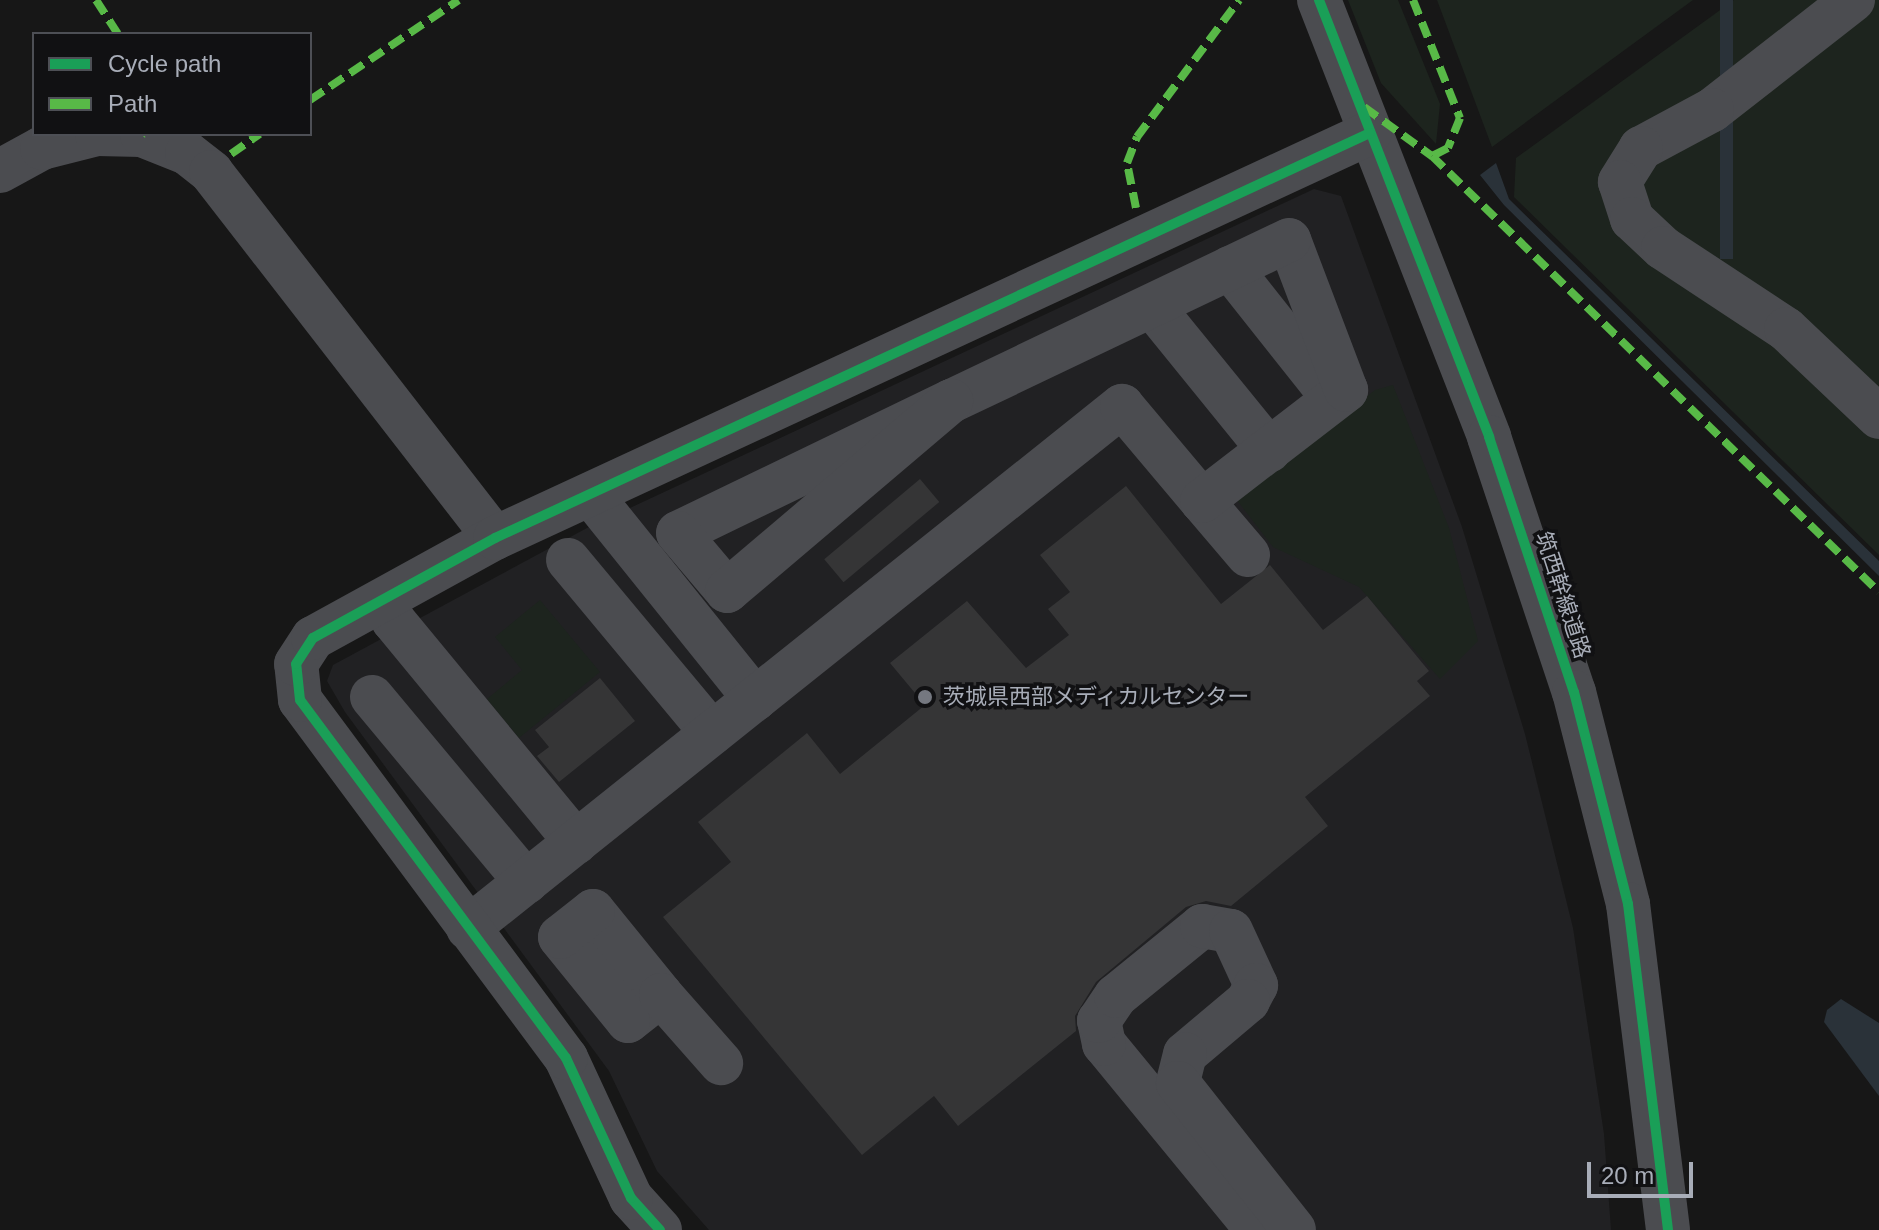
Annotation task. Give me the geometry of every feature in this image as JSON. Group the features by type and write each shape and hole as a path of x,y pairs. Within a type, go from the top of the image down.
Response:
{"street":[{"name":"筑西幹線道路","path":"1319,0 1489,437 1574,692 1628,904 1668,1230"},
{"path":"1853,0 1712,110 1641,148 1620,182 1632,219 1663,248 1786,329 1879,417"},
{"path":"660,1230 631,1198 566,1058 300,700 296,664 313,638 495,538 1370,133"},
{"path":"0,171 42,148 89,136"},
{"path":"144,136 187,153 211,172 495,538"},
{"path":"951,401 727,591 678,533 951,401 1289,240 1346,390 1202,501"},
{"path":"1230,268 1334,399"},
{"path":"1152,306 1269,450"},
{"path":"468,928 1122,406 1248,555"},
{"path":"591,495 755,699"},
{"path":"568,560 712,733"},
{"path":"385,601 393,620 576,842"},
{"path":"372,697 526,882"},
{"path":"1257,1230 1104,1044 1099,1021 1116,996 1202,926 1231,931 1256,985 1248,1001 1185,1054 1178,1083 1294,1230"},
{"path":"661,995 721,1063"}],"shaded area":[{"path":"1348,0 1398,0 1440,104 1436,144 1381,83"},
{"path":"1437,0 1693,0 1492,147"},
{"path":"1720,0 1733,0 1733,259 1720,259"},
{"path":"1734,0 1879,0 1879,555 1514,197 1516,158"},
{"path":"1496,163 1509,199 1879,561 1879,576 1504,205 1480,175"},
{"name":"茨城県西部メディカルセンター","path":"1314,189 1341,196 1462,527 1525,734 1573,928 1604,1134 1611,1230 709,1230 657,1171 609,1071 345,712 327,681 333,665 587,528"},
{"path":"1393,385 1449,528 1478,641 1440,679 1359,587 1273,547 1236,499 1375,390"},
{"path":"540,600 600,672 519,738 487,699 522,670 495,637"},
{"path":"1841,999 1879,1023 1879,1096 1824,1022 1827,1010"}],"building":[{"path":"920,479 939,502 844,582 824,559"},
{"path":"1126,486 1221,604 1270,565 1323,630 1367,596 1429,671 1417,681 1430,696 1305,797 1328,826 1231,906 1206,901 1186,907 1096,982 1075,1016 1076,1031 958,1126 934,1096 862,1155 663,917 731,862 698,822 807,733 840,774 925,705 890,663 967,601 1026,668 1069,635 1048,609 1070,592 1040,555"},
{"path":"600,678 635,721 559,782 537,756 549,747 535,730"}],"marked path":[{"path":"96,0 117,32"},
{"path":"312,99 459,0"},
{"path":"1136,208 1127,163 1137,137 1239,0"},
{"path":"1413,0 1460,118 1448,148 1432,156"},
{"path":"1364,107 1432,156 1879,592"},
{"path":"231,154 257,136"}],"cycle path":[{"path":"1319,0 1489,437 1574,692 1628,904 1668,1230"},
{"path":"660,1230 631,1198 566,1058 300,700 296,664 313,638 495,538 1370,133"}],"place":[{"name":"茨城県西部メディカルセンター","path":"925,697"}]}
